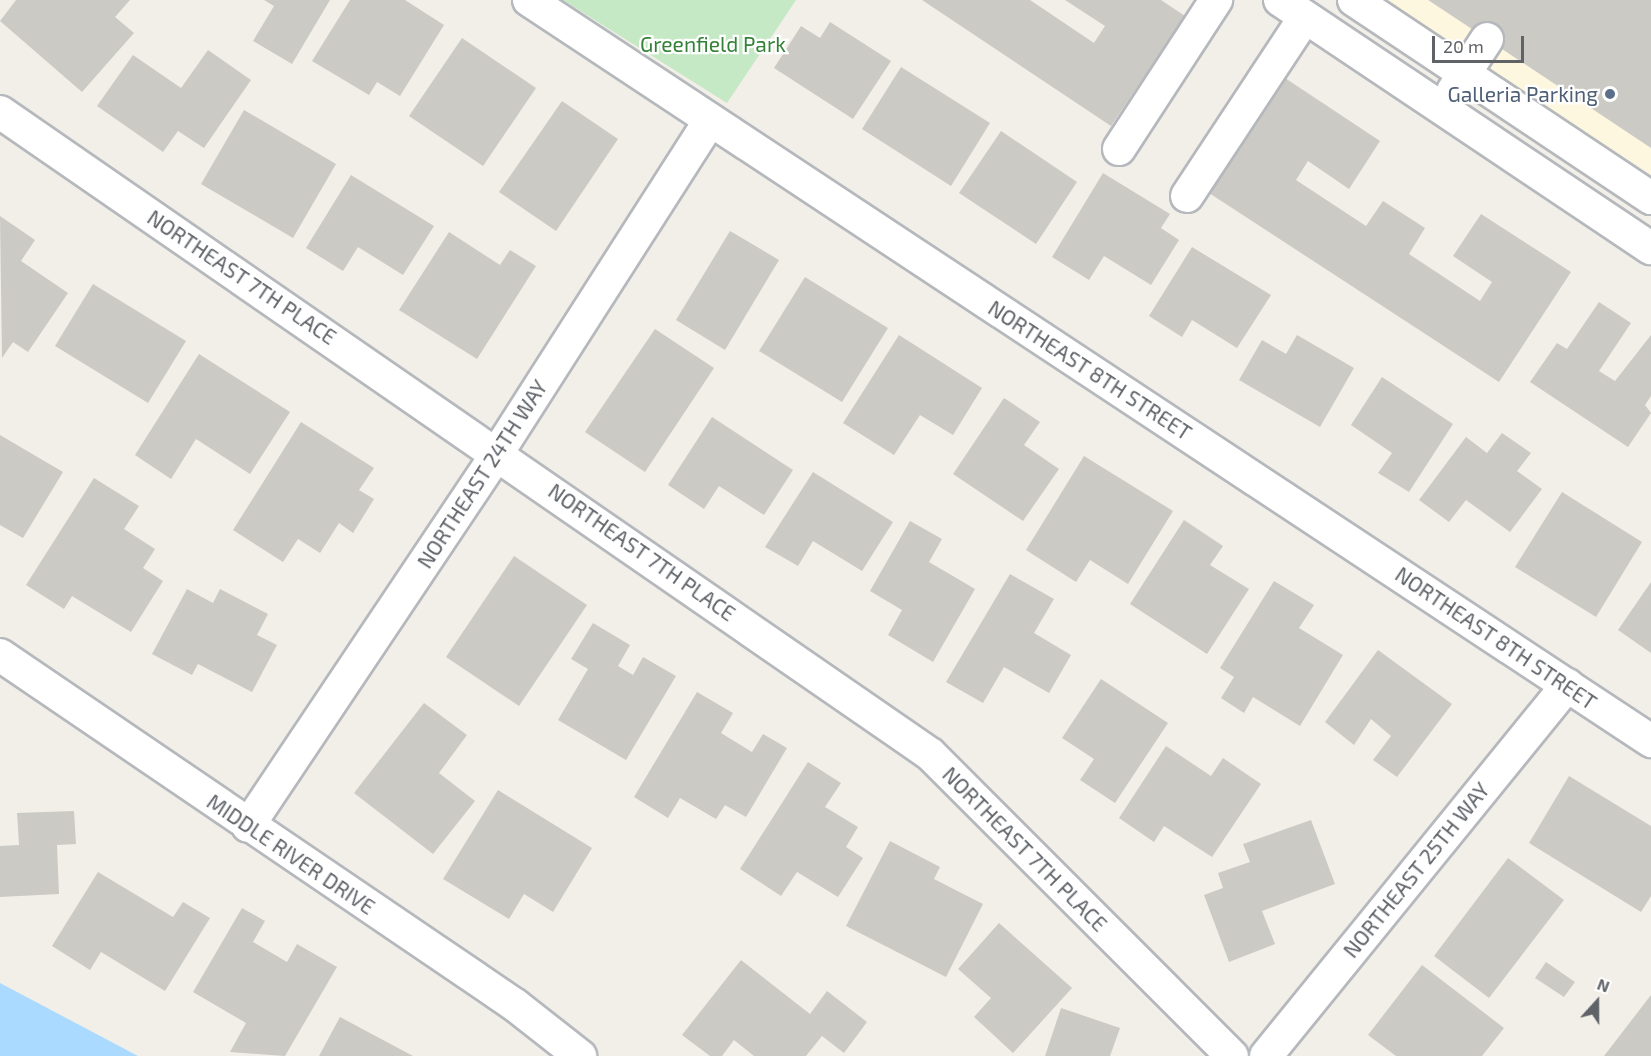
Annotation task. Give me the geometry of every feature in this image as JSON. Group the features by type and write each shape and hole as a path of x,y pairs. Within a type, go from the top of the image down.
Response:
{"street":[{"name":"NORTHEAST 8TH STREET","path":"530,0 1651,741"},
{"path":"1119,149 1216,0"},
{"path":"1354,0 1651,198"},
{"path":"1187,196 1292,8 1651,248"},
{"path":"1441,108 1487,39"},
{"name":"NORTHEAST 7TH PLACE","path":"0,112 498,452 930,754 1232,1056"},
{"name":"NORTHEAST 24TH WAY","path":"248,826 498,452 711,120"},
{"name":"MIDDLE RIVER DRIVE","path":"0,655 248,826 515,1005 580,1056"},
{"name":"NORTHEAST 25TH WAY","path":"1266,1056 1566,685"}],"shaded area":[{"name":"Galleria Parking","path":"1382,0 1651,0 1651,175"}],"green space":[{"name":"Greenfield Park","path":"563,0 796,0 727,103"}],"water":[{"path":"0,983 138,1056 0,1056"}],"building":[{"path":"16,0 130,0 115,17 134,33 82,92 0,21"},
{"path":"264,0 330,0 292,64 253,41 274,6"},
{"path":"350,0 405,0 444,25 400,96 377,82 369,95 312,61"},
{"path":"922,0 1030,0 1094,43 1105,26 1065,0 1161,0 1185,16 1111,126"},
{"name":"Galleria Parking","path":"1428,0 1651,0 1651,148 1487,39"},
{"path":"830,22 891,61 853,119 774,68 801,26 820,38"},
{"path":"462,38 536,88 483,166 409,116"},
{"path":"208,50 251,80 204,148 178,131 163,152 97,106 133,55 181,88"},
{"path":"901,67 990,123 951,186 862,129"},
{"path":"1285,78 1380,141 1349,189 1308,161 1296,180 1366,226 1383,201 1425,228 1409,254 1480,301 1492,282 1453,256 1481,214 1571,272 1499,382 1209,193"},
{"path":"562,101 618,139 556,231 499,192"},
{"path":"244,110 336,164 293,238 201,184"},
{"path":"1001,131 1077,182 1036,244 959,193"},
{"path":"1103,173 1170,214 1161,228 1179,240 1151,285 1104,256 1089,280 1052,257"},
{"path":"351,175 434,226 403,275 358,247 343,271 306,248"},
{"path":"0,216 35,240 21,261 68,293 28,352 13,342 2,358"},
{"path":"730,231 779,260 725,350 676,320"},
{"path":"449,232 500,265 510,250 536,266 477,359 399,310"},
{"path":"1192,247 1271,295 1237,348 1192,320 1182,337 1149,316"},
{"path":"805,277 888,328 842,402 759,351"},
{"path":"93,284 186,341 148,403 55,346"},
{"path":"1599,302 1631,323 1599,371 1615,381 1651,335 1651,396 1645,405 1651,413 1628,447 1530,382 1557,343 1567,349"},
{"path":"655,329 714,368 645,472 585,432"},
{"path":"899,335 982,388 953,435 920,415 894,455 843,423"},
{"path":"1297,335 1354,368 1320,427 1239,380 1262,340 1286,354"},
{"path":"199,354 290,412 250,474 196,439 171,479 135,455"},
{"path":"1382,377 1453,424 1409,492 1378,473 1392,453 1351,425"},
{"path":"1004,398 1040,422 1024,445 1059,469 1023,521 953,474"},
{"path":"712,417 793,470 764,515 719,486 704,509 668,485"},
{"path":"301,422 374,468 359,490 374,499 353,533 339,523 320,553 298,539 283,562 233,530"},
{"path":"1502,433 1531,453 1517,471 1542,489 1510,532 1466,500 1449,522 1419,500 1466,437 1487,453"},
{"path":"0,435 63,472 23,538 0,525"},
{"path":"1084,456 1173,511 1128,584 1090,560 1076,582 1026,550"},
{"path":"813,472 893,522 862,571 813,541 798,566 765,547"},
{"path":"94,478 139,506 124,529 155,549 143,568 163,581 131,632 72,596 64,609 26,585"},
{"path":"1562,492 1642,542 1596,617 1515,567"},
{"path":"1184,520 1223,546 1210,565 1249,589 1207,654 1130,604"},
{"path":"910,521 942,539 929,562 975,589 933,662 888,635 902,610 870,591"},
{"path":"514,556 587,605 519,706 446,657"},
{"path":"1010,574 1054,599 1034,633 1071,655 1049,693 1004,667 983,703 946,682"},
{"path":"1274,581 1314,605 1299,628 1343,655 1300,726 1253,697 1244,713 1221,698 1234,677 1220,668"},
{"path":"1651,582 1651,653 1618,630"},
{"path":"187,589 213,603 220,589 268,614 257,635 277,645 252,692 198,664 192,675 152,654"},
{"path":"593,623 630,645 618,666 633,675 643,657 676,676 626,760 558,720 588,669 571,659"},
{"path":"1378,650 1452,704 1397,777 1373,760 1391,736 1371,719 1354,745 1325,722"},
{"path":"1101,679 1168,723 1115,803 1080,780 1094,759 1062,738"},
{"path":"697,692 733,713 721,733 752,752 763,734 787,748 746,817 725,805 716,819 680,798 668,818 634,797"},
{"path":"424,703 467,735 439,773 475,801 433,854 354,793"},
{"path":"1166,746 1211,776 1223,758 1261,784 1212,857 1164,826 1154,842 1119,818"},
{"path":"808,762 841,783 825,807 858,827 846,847 863,858 838,897 797,872 781,896 740,869"},
{"path":"1569,776 1651,826 1651,896 1641,912 1529,843"},
{"path":"498,790 592,848 553,912 524,894 509,919 443,879"},
{"path":"74,811 76,844 57,845 59,894 0,897 0,846 19,845 17,813"},
{"path":"1311,820 1335,884 1262,911 1275,944 1229,962 1204,895 1223,888 1218,873 1250,862 1243,844"},
{"path":"890,841 940,867 934,879 983,904 946,977 846,926"},
{"path":"1508,858 1564,900 1489,998 1434,956"},
{"path":"98,872 173,917 183,902 210,918 165,991 101,952 90,970 52,946"},
{"path":"242,908 265,921 253,942 287,962 297,944 337,967 285,1056 230,1052 246,1023 193,992"},
{"path":"999,923 1072,988 1013,1053 974,1017 991,998 958,969"},
{"path":"741,960 810,1014 827,991 867,1022 844,1053 822,1036 806,1056 754,1056 734,1040 722,1056 710,1056 682,1035"},
{"path":"1546,962 1575,982 1564,997 1535,978"},
{"path":"1422,965 1504,1028 1482,1056 1396,1056 1368,1035"},
{"path":"1651,995 1651,1056 1604,1056"},
{"path":"1061,1008 1120,1028 1110,1056 1045,1056"},
{"path":"340,1017 413,1056 319,1056"}],"place":[{"name":"Galleria Parking","path":"1610,94"}]}
